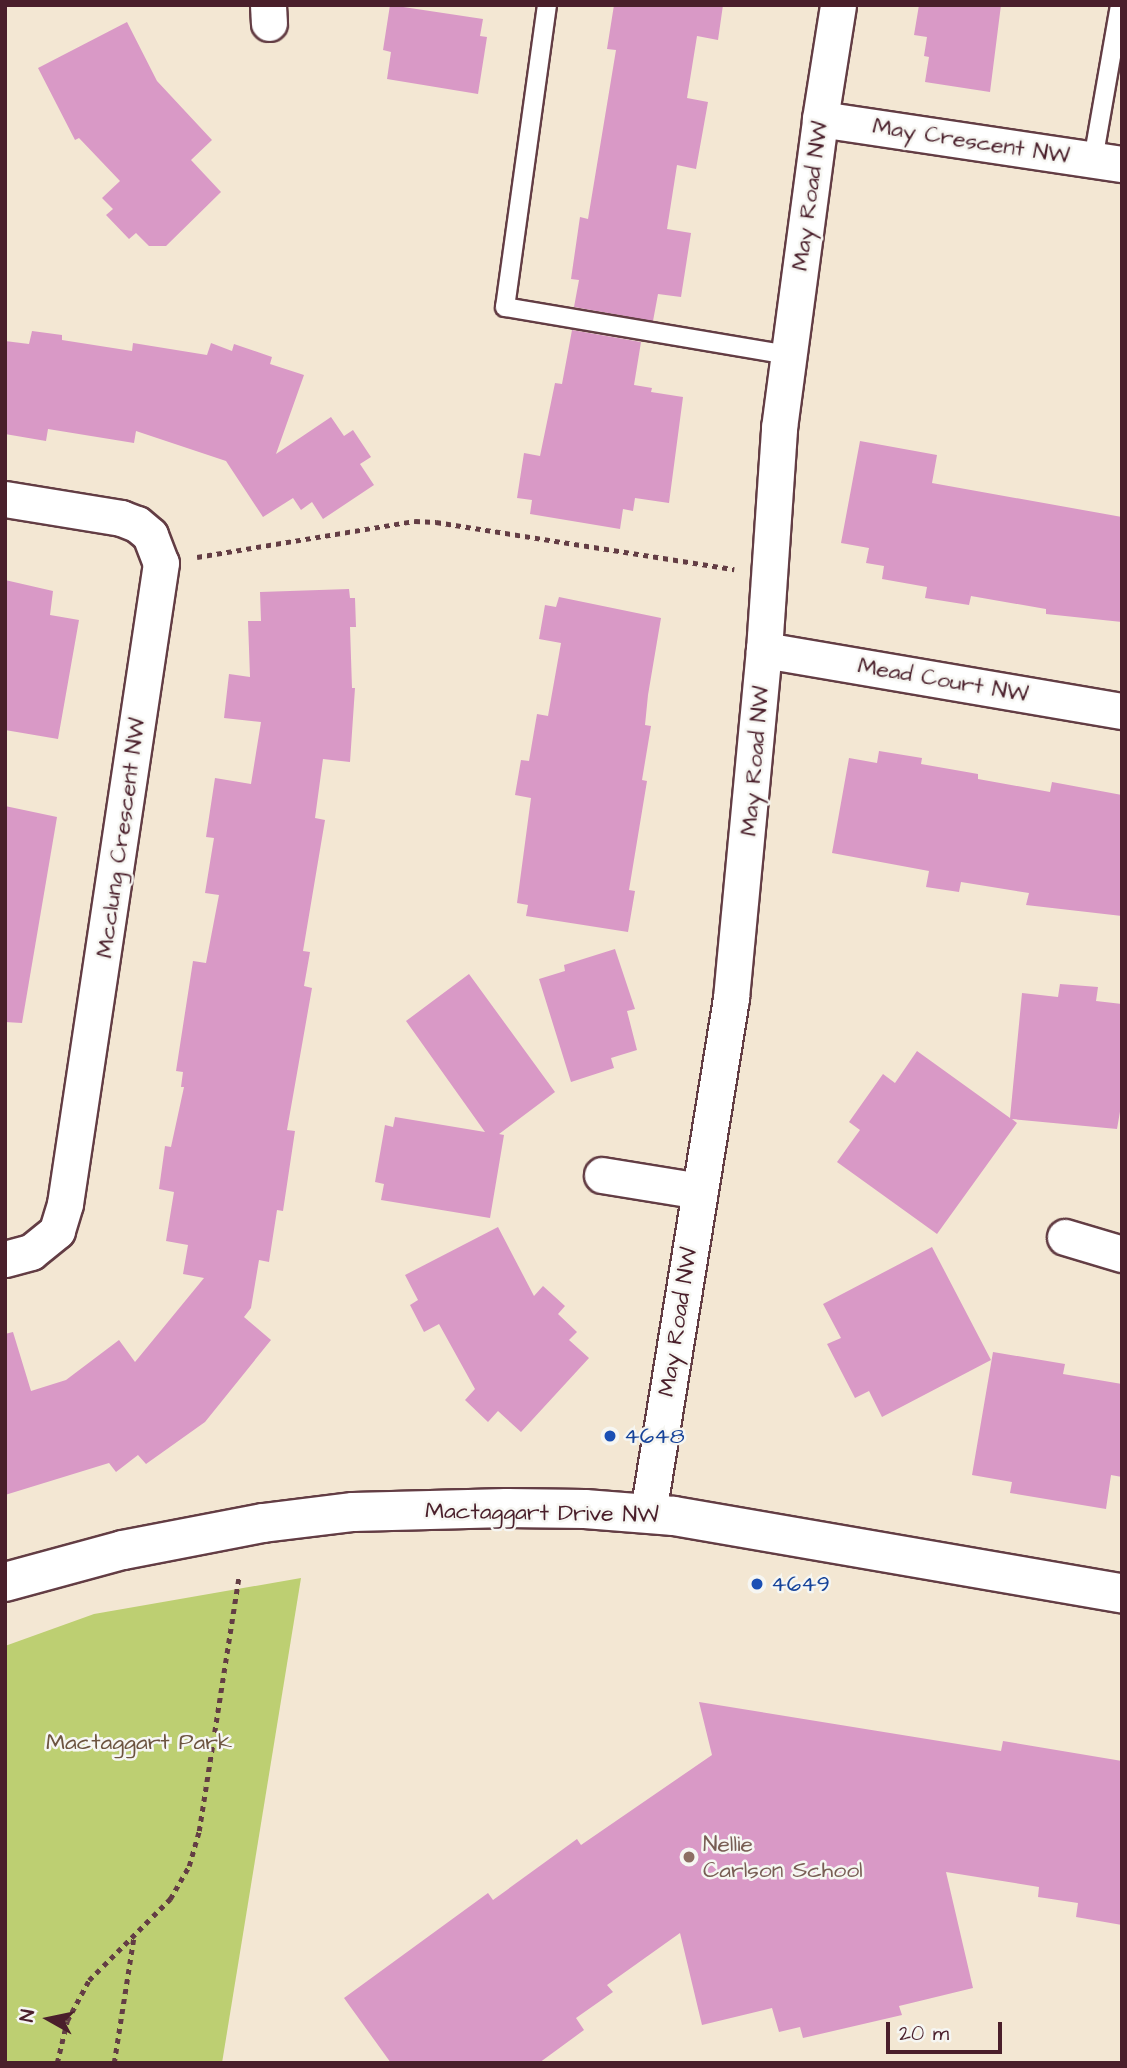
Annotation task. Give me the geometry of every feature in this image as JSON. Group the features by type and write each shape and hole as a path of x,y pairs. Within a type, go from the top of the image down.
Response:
{"street":[{"name":"May Road NW","path":"648,1513 731,998 764,650 779,428 838,5"},
{"name":"May Crescent NW","path":"820,119 1108,162"},
{"path":"5,499 121,518 137,524 150,536 161,563"},
{"name":"Mcclung Crescent NW","path":"5,1259 31,1252 57,1231 65,1204 161,563"},
{"name":"Mead Court NW","path":"764,650 1122,711"},
{"path":"602,1175 700,1191"},
{"path":"1065,1237 1122,1254"},
{"name":"Mactaggart Drive NW","path":"5,1582 189,1535 353,1512 507,1508 648,1513 1122,1593"}],"lane":[{"path":"547,5 505,307 789,355"},
{"path":"1108,162 1120,5"}],"path":[{"path":"161,563 425,522 769,575"},
{"path":"57,2063 67,2021 83,1991 108,1959 170,1899 189,1866 195,1848 239,1576"},
{"path":"114,2063 134,1934"}],"green space":[{"name":"Mactaggart Park","path":"301,1578 222,2063 5,2063 5,1646 94,1614"}],"building":[{"path":"390,5 483,19 480,36 487,37 478,94 387,79 391,52 383,50"},
{"path":"614,5 723,5 718,40 697,36 687,98 708,102 696,169 677,165 667,229 691,233 681,297 658,294 653,321 574,307 579,280 571,279 580,217 588,219 616,50 607,49"},
{"path":"919,5 1001,5 990,92 925,82 929,57 924,56 927,37 914,35"},
{"path":"127,22 157,81 212,140 191,160 221,192 166,246 149,246 136,233 129,239 106,215 113,209 102,198 120,181 79,138 75,140 38,68"},
{"path":"572,330 641,342 634,385 652,388 651,392 683,397 669,503 635,498 633,511 623,509 620,529 530,514 532,500 517,498 524,453 540,456 555,383 562,384"},
{"path":"32,331 62,335 62,340 132,351 133,343 207,355 211,343 232,351 234,344 272,357 270,364 304,375 276,454 331,417 344,436 353,430 371,457 360,464 374,485 323,519 312,502 301,510 293,498 263,517 226,461 136,431 134,443 48,429 46,441 5,434 5,341 29,344"},
{"path":"860,441 937,455 932,483 1122,517 1122,622 1046,614 1046,609 971,596 969,605 925,598 927,587 882,579 884,566 866,563 869,548 841,543"},
{"path":"5,580 53,591 50,615 79,620 58,739 5,730"},
{"path":"349,589 350,598 355,598 356,627 350,627 352,688 355,688 350,762 323,759 315,818 325,820 303,951 310,952 304,986 312,988 287,1130 295,1131 283,1211 277,1210 269,1262 259,1260 251,1308 244,1317 271,1340 205,1422 146,1464 138,1455 116,1472 109,1463 5,1495 5,1334 13,1332 31,1391 66,1380 119,1340 135,1362 204,1278 183,1274 188,1245 166,1241 174,1192 159,1189 165,1146 171,1147 184,1087 181,1087 183,1072 176,1071 193,961 206,963 219,895 205,893 214,838 206,837 215,778 251,784 261,722 224,718 229,674 250,677 248,621 261,621 260,592"},
{"path":"559,597 661,618 648,695 645,725 651,726 642,780 647,781 629,890 635,891 628,932 526,916 528,905 517,903 531,798 515,795 521,760 529,761 537,714 548,716 561,643 539,639 545,605 556,607"},
{"path":"879,751 922,758 921,764 978,774 978,779 1050,792 1052,782 1122,795 1122,916 1026,905 1029,893 961,882 959,892 926,887 929,871 832,853 849,758 877,763"},
{"path":"5,806 57,817 22,1023 5,1022"},
{"path":"615,949 635,1009 627,1011 637,1050 611,1058 614,1068 571,1082 539,979 565,971 564,965"},
{"path":"469,974 555,1092 499,1134 504,1135 490,1218 381,1200 384,1184 375,1182 385,1125 393,1127 395,1117 485,1132 406,1021"},
{"path":"1060,984 1098,987 1096,1001 1122,1004 1122,1100 1117,1129 1012,1119 1017,1123 937,1234 837,1162 860,1130 849,1122 883,1074 895,1083 917,1051 1010,1118 1022,993 1058,997"},
{"path":"498,1227 534,1296 543,1286 565,1306 558,1314 577,1332 569,1340 589,1358 521,1432 498,1411 488,1422 465,1400 475,1389 439,1324 424,1332 410,1305 418,1300 405,1275"},
{"path":"932,1247 991,1360 882,1417 869,1391 855,1398 827,1344 841,1338 823,1304"},
{"path":"993,1352 1065,1364 1063,1374 1122,1384 1122,1477 1111,1475 1106,1509 1010,1493 1012,1482 972,1475"},
{"path":"699,1702 1001,1751 1003,1741 1122,1761 1122,1925 1076,1917 1078,1903 1038,1897 1039,1887 946,1872 973,1988 899,2006 902,2015 803,2038 800,2027 779,2032 772,2008 702,2025 680,1933 607,1985 613,1992 576,2018 584,2030 539,2063 391,2063 344,1998 488,1893 493,1900 577,1839 581,1845 712,1755"}],"place":[{"name":"4648","path":"610,1436"},
{"name":"4649","path":"757,1584"},
{"name":"Nellie Carlson School","path":"689,1857"}]}
